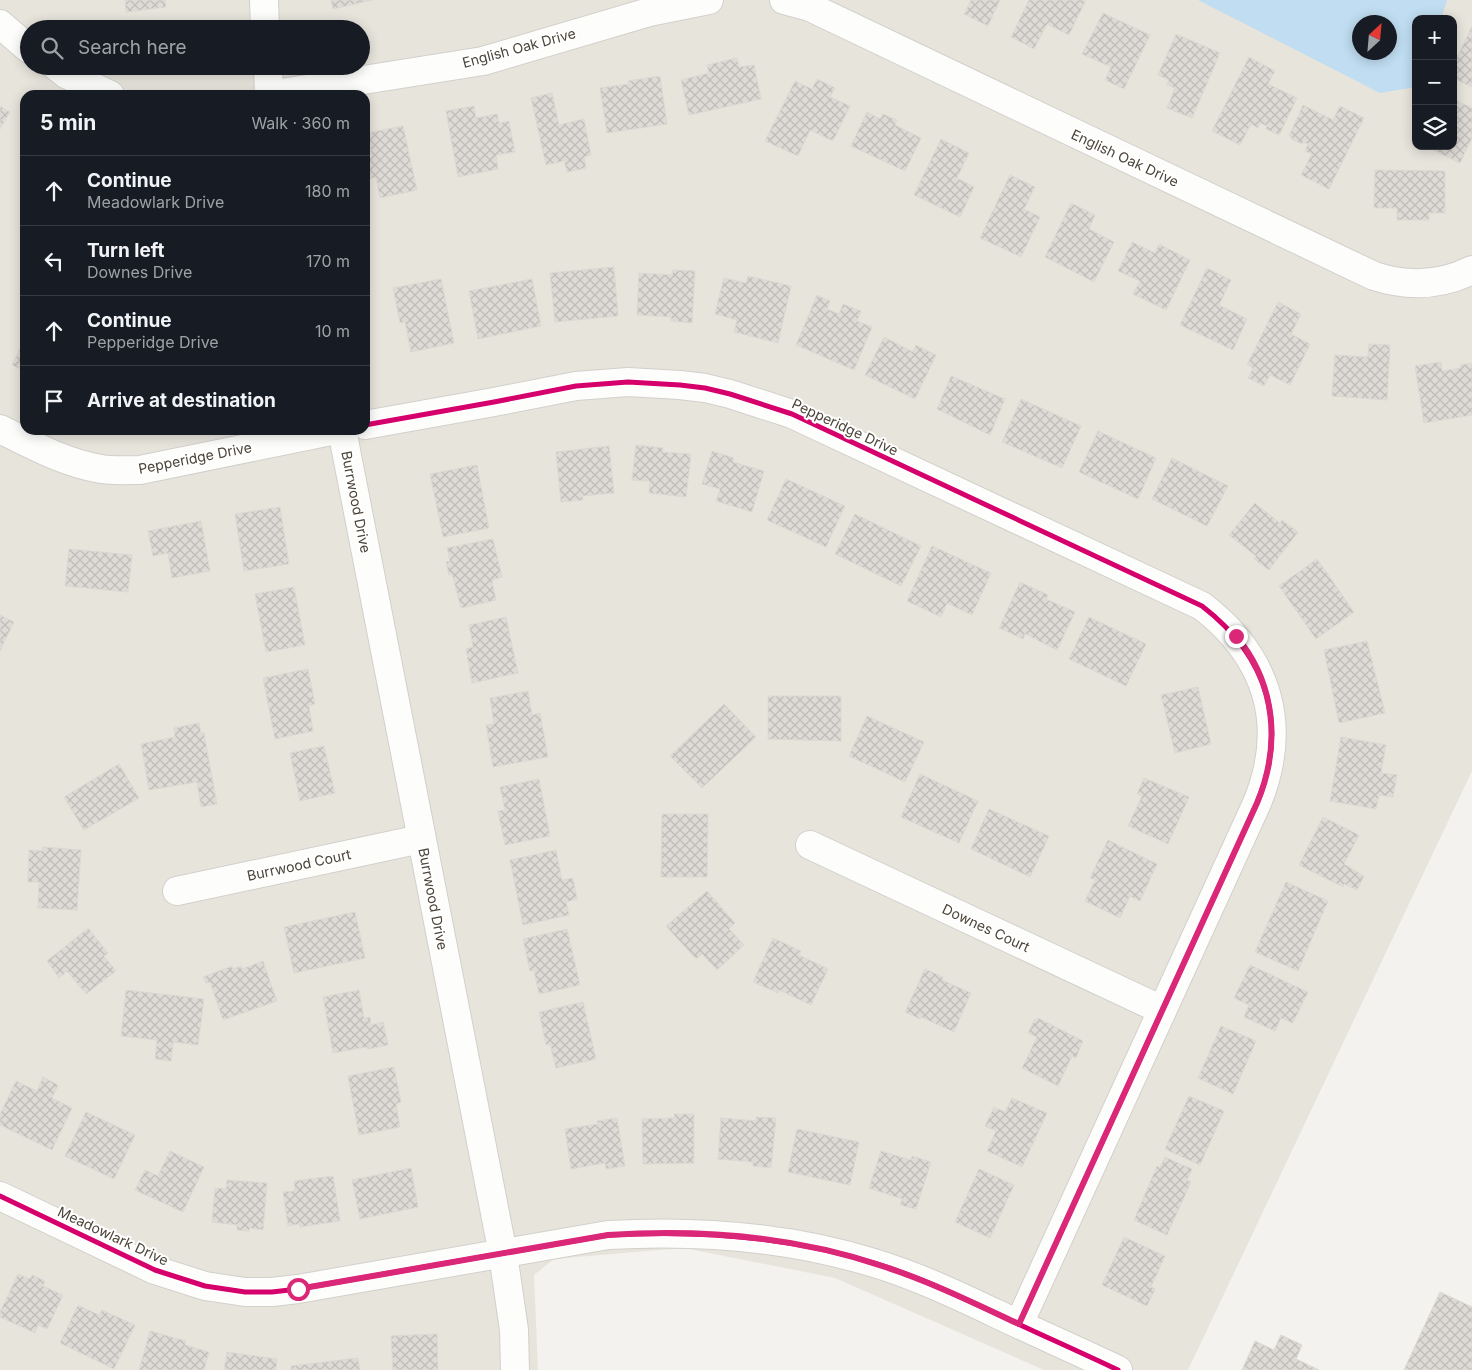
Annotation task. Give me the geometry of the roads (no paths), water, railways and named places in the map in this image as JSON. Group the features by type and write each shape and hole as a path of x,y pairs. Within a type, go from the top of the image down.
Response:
{"street":[{"path":"264,0 265,20"},
{"name":"English Oak Drive","path":"300,90 483,60 648,6 708,0"},
{"name":"English Oak Drive","path":"784,0 810,7 1374,276 1412,284 1426,284 1452,279 1472,270"},
{"path":"0,24 20,41"},
{"path":"68,75 100,90"},
{"path":"268,75 269,90"},
{"name":"Pepperidge Drive","path":"370,424 576,386 628,382 654,383 680,385 730,394 792,414 1202,606 1220,619 1243,645 1260,674 1268,699 1272,726 1271,753 1266,778 1257,803 1019,1324"},
{"name":"Pepperidge Drive","path":"0,429 64,460 101,469 131,470 140,470 312,435"},
{"name":"Burrwood Drive","path":"343,435 503,1254 514,1330 515,1370"},
{"name":"Burrwood Court","path":"177,890 422,839"},
{"name":"Downes Court","path":"810,845 1162,1010"},
{"name":"Meadowlark Drive","path":"0,1196 154,1270 205,1286 245,1292 272,1292 298,1289 608,1235 696,1234 752,1237 808,1246 878,1264 944,1289 1118,1370"}],"water":[{"path":"1198,0 1447,0 1442,15 1412,15 1412,88 1380,93"}]}
